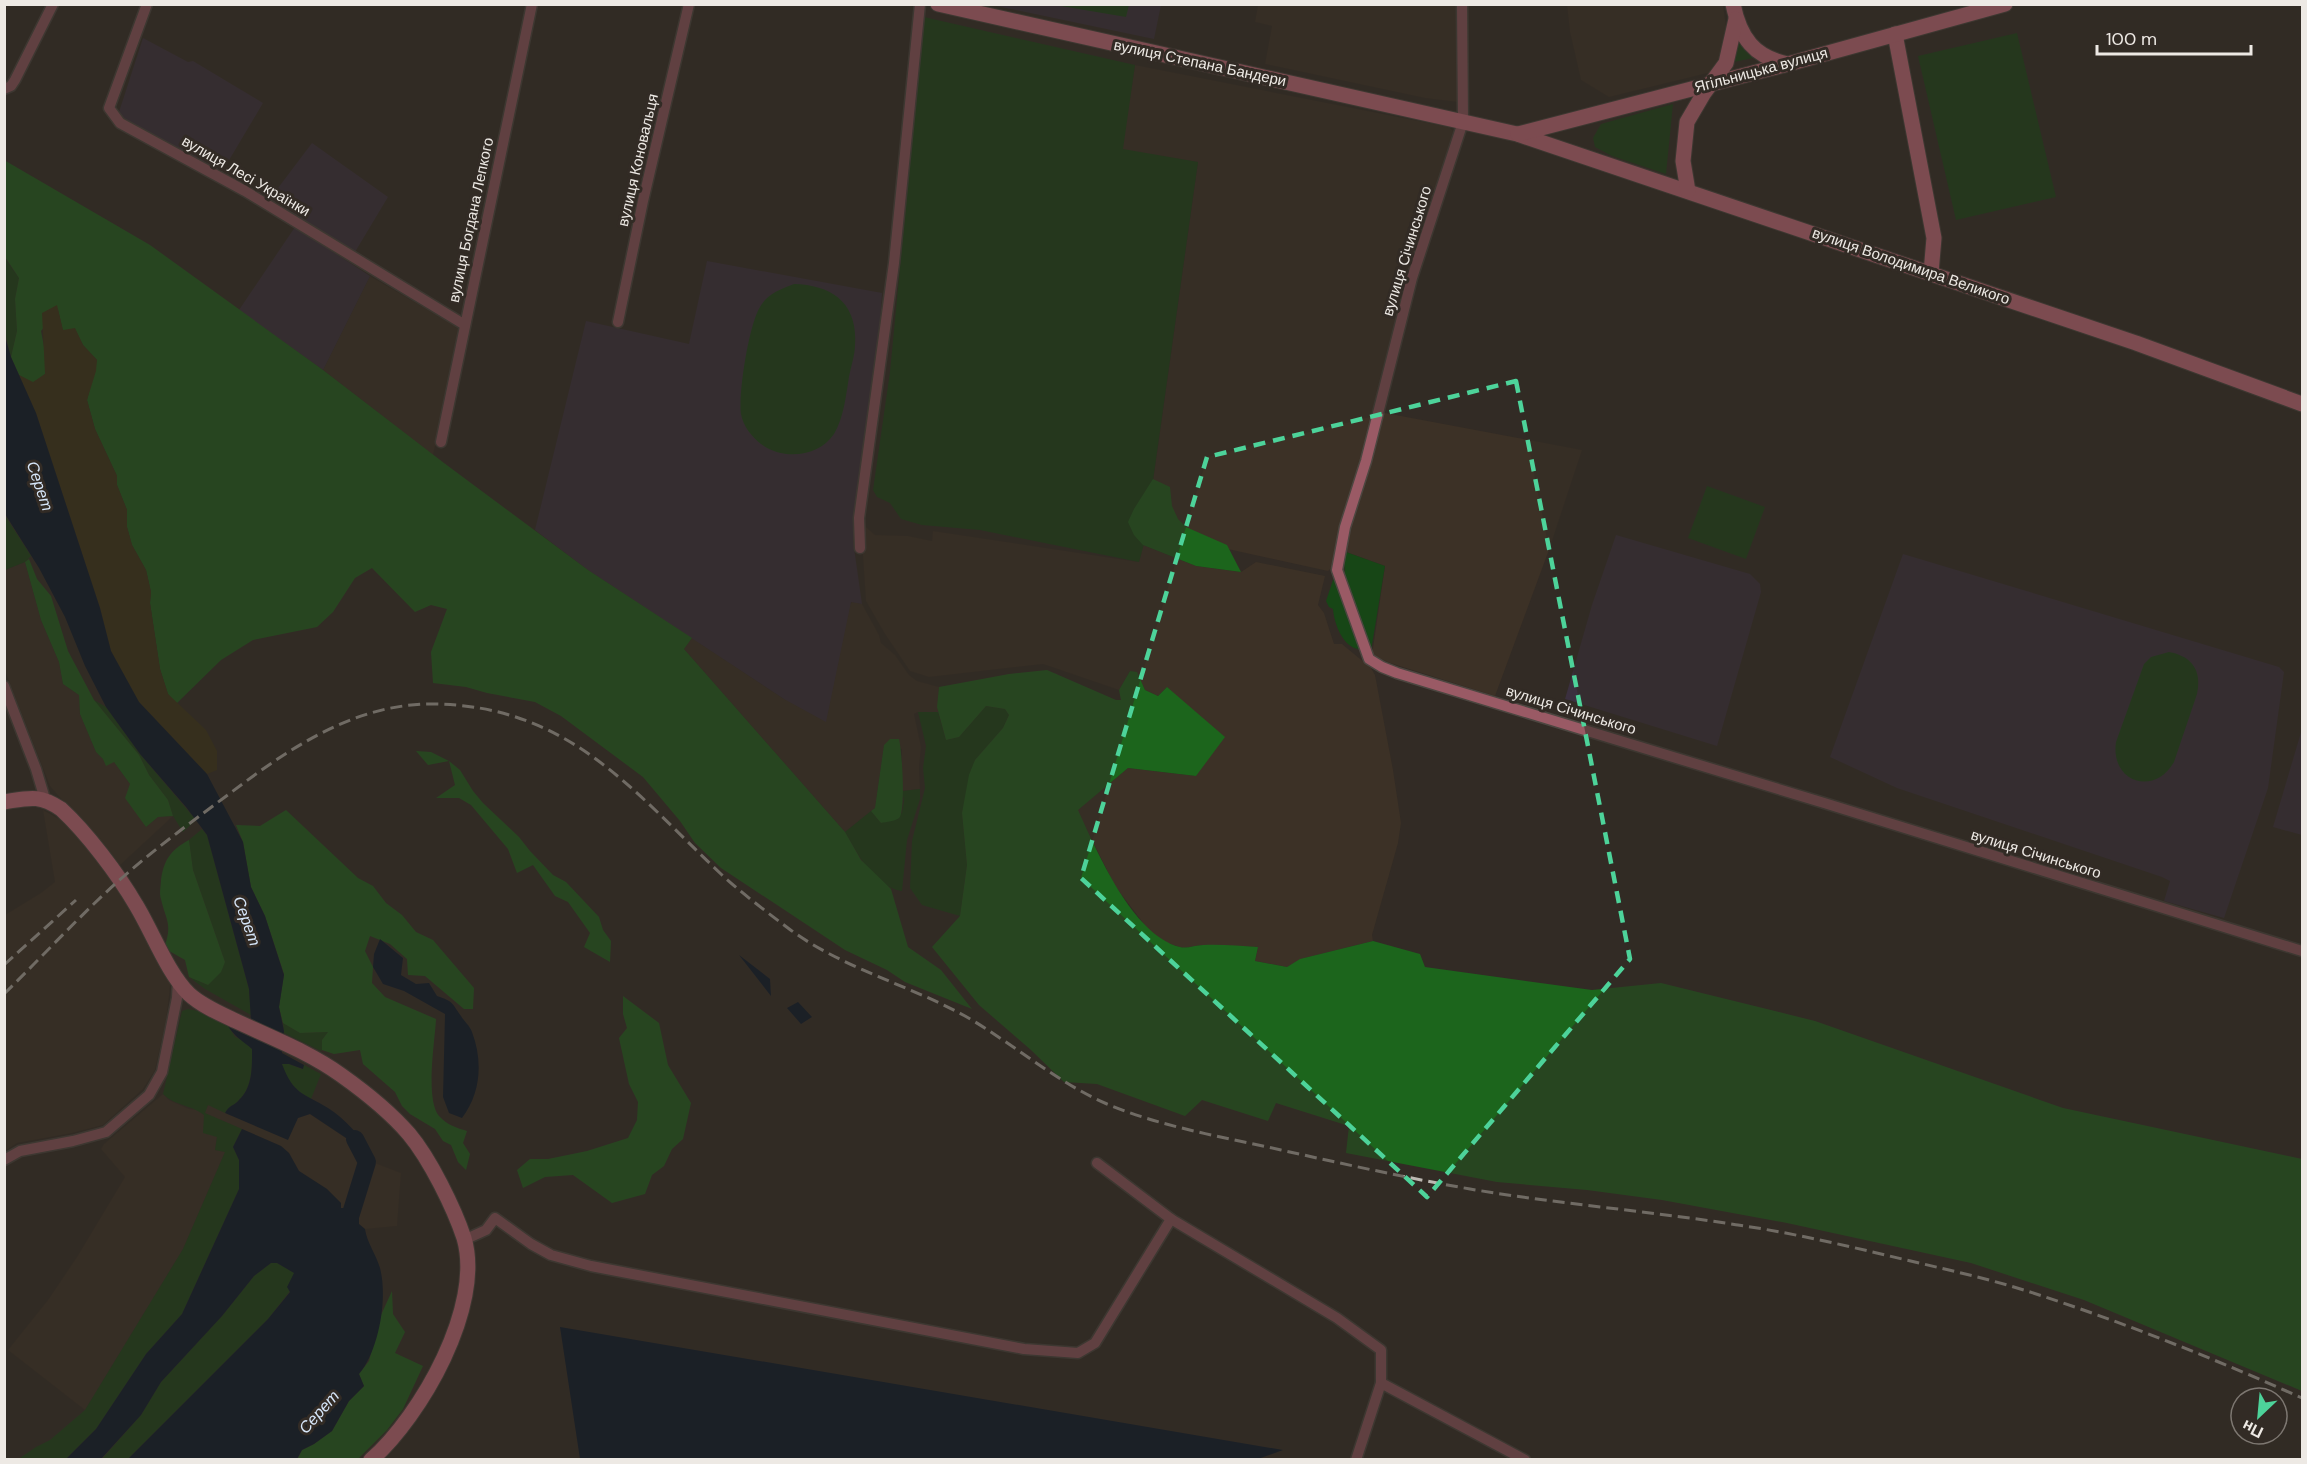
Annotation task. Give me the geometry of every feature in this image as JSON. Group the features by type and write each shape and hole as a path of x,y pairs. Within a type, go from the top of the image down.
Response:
{"street":[{"path":"4,89 9,88 15,80 54,4"},
{"name":"вулиця Лесі Українки","path":"147,4 110,108 120,123 245,191 465,325"},
{"name":"вулиця Богдана Лепкого","path":"441,442 532,4"},
{"name":"вулиця Коновальця","path":"618,322 643,201 689,4"},
{"path":"860,548 859,518 894,263 920,4"},
{"name":"вулиця Степана Бандери","path":"938,4 1517,134"},
{"path":"1462,4 1462,122"},
{"name":"Ягільницька вулиця","path":"1517,134 1788,64 2005,4"},
{"path":"1735,12 1750,45 1774,61 1788,64"},
{"path":"1688,191 1683,161 1685,129 1695,106 1726,63 1735,12"},
{"path":"1895,34 1934,238 1931,273"},
{"name":"вулиця Січинського","path":"1462,122 1412,278 1366,461 1345,527 1337,570 1369,659 1382,668 1397,673 1648,748 2302,951"},
{"name":"вулиця Володимира Великого","path":"1517,134 2136,343 2302,404"},
{"path":"4,686 45,799"},
{"path":"4,802 27,798 45,799 61,809 130,896 178,980 191,996 312,1057 372,1098 410,1135 441,1185 464,1240 467,1279 456,1327 441,1365 418,1405 383,1449 371,1460"},
{"path":"4,1160 20,1151 74,1141 106,1132 149,1095 162,1072 177,998 178,980"},
{"path":"1097,1163 1171,1219 1337,1318 1382,1350 1380,1383 1356,1460"},
{"path":"464,1240 486,1230 495,1218 531,1244 551,1255 591,1266 1013,1347 1062,1354 1078,1353 1095,1343 1171,1219"},
{"path":"1380,1383 1525,1460"}],"highlighted area":[{"path":"1516,381 1630,959 1427,1197 1081,878 1207,457"}],"shaded area":[{"path":"992,5 1161,5 1154,39"},
{"path":"1258,5 1457,5 1458,102 1425,98 1265,64 1272,26 1255,22"},
{"path":"1567,5 1723,5 1727,33 1723,59 1712,72 1609,97 1581,80 1570,32"},
{"path":"143,38 188,62 193,61 263,103 222,172 121,121 119,112"},
{"path":"1135,65 1449,127 1453,131 1332,567 1328,571 1146,531 1198,162 1122,150"},
{"path":"312,143 388,197 355,252 269,200"},
{"path":"295,227 370,276 323,370 239,310"},
{"path":"707,261 882,293 877,368 853,541 862,604 851,602 826,722 784,699 588,570 535,530 586,321 689,344"},
{"path":"370,276 461,329 433,455 323,370"},
{"path":"1385,413 1582,450 1550,547 1495,696 1390,663 1372,655 1385,566 1346,552 1356,504 1368,475 1380,419"},
{"path":"861,526 866,527 875,535 908,536 932,541 933,531 1139,562 1143,545 1196,566 1241,572 1256,562 1325,576 1318,605 1324,613 1334,644 1342,644 1371,668 1375,675 1401,823 1398,843 1372,935 1373,941 1301,959 1287,967 1255,961 1258,947 1202,945 1183,948 1167,943 1150,932 1115,886 1077,810 1128,768 1196,776 1167,687 1158,696 1145,690 1137,673 1130,671 1119,690 1043,664 929,677 910,671 866,601"},
{"path":"1616,535 1750,574 1760,584 1761,592 1717,746 1565,699 1592,605"},
{"path":"1903,554 2279,667 2284,672 2268,788 2224,918 2164,901 2170,881 2162,877 1897,788 1830,757"},
{"path":"25,562 41,620 59,662 63,684 79,695 80,714 96,752 103,759 114,762 130,784 146,827 158,817 173,816 119,866 50,786 5,671 5,570"},
{"path":"852,602 862,604 881,643 895,655 909,675 917,681 939,687 938,712 914,714 921,747 920,789 902,791 902,749 884,746 875,808 845,832 684,649 692,638 784,699"},
{"path":"2302,729 2302,835 2273,827"},
{"path":"43,810 61,820 91,851 127,901 171,976 169,996 155,1070 143,1089 103,1125 17,1143 5,1151 5,915 55,882"},
{"path":"163,1094 169,1100 189,1109 198,1110 204,1115 217,1137 215,1150 225,1152 183,1249 85,1410 8,1350 48,1300 125,1177 101,1149 104,1144"},
{"path":"208,1105 298,1118 310,1114 349,1140 362,1158 401,1173 397,1226 365,1229 359,1224 351,1202 346,1208 341,1208 341,1203 327,1189 299,1171 289,1153 281,1146 204,1113"}],"green space":[{"path":"1055,5 1129,5 1126,17"},
{"path":"924,17 1135,65 1123,149 1198,162 1144,544 1139,562 980,530 922,525 901,519 890,503 877,497 873,490 890,372"},
{"path":"2017,33 2056,197 1956,220 1918,56"},
{"path":"1739,40 1753,58 1734,62"},
{"path":"1673,104 1666,174 1612,156 1595,147 1593,138 1601,124"},
{"path":"4,160 150,245 323,370 588,570 692,638 684,649 845,832 861,860 891,889 908,947 941,970 972,1009 905,982 887,970 845,950 721,868 695,843 680,821 643,777 561,716 535,702 466,687 433,683 431,652 447,609 431,605 415,612 372,568 355,578 333,612 317,627 253,640 221,660 176,704 168,694 160,669 150,603 151,592 146,570 132,545 127,527 127,510 117,485 117,476 95,429 87,400 97,360 83,345 75,329 63,331 58,310 41,331 45,352 45,374 33,383 19,375 11,357 17,331 15,299 19,278 5,257"},
{"path":"4,257 19,278 15,299 17,331 11,357 5,333"},
{"path":"794,284 820,288 840,299 852,318 855,345 844,406 834,434 819,448 799,454 789,454 779,453 761,444 748,431 741,414 741,391 752,328 760,307 775,292"},
{"path":"1153,479 1170,487 1172,506 1178,519 1186,527 1227,545 1241,572 1196,566 1143,545 1134,535 1128,522"},
{"path":"1707,486 1765,507 1746,559 1688,538"},
{"path":"4,514 31,556 25,562 5,570"},
{"path":"1346,552 1385,566 1371,651 1346,587 1344,561"},
{"path":"29,559 37,579 51,596 68,651 94,700 139,755 149,775 168,800 173,816 158,817 146,827 125,798 130,784 114,762 106,766 96,752 80,714 79,695 63,684 59,662 41,620 25,562"},
{"path":"1337,579 1361,649 1345,641 1335,622 1333,609 1326,601 1333,580"},
{"path":"2169,652 2184,657 2194,666 2198,678 2197,694 2174,762 2166,773 2156,779 2145,782 2135,780 2126,775 2120,767 2116,756 2116,742 2144,664 2151,657"},
{"path":"1047,670 1116,700 1121,700 1119,690 1130,671 1137,672 1145,690 1158,696 1167,687 1225,737 1196,776 1128,768 1078,810 1106,868 1132,909 1146,926 1163,939 1180,947 1217,945 1258,947 1255,961 1287,967 1300,959 1373,941 1420,954 1425,967 1592,990 1661,983 1815,1021 2063,1108 2302,1159 2302,1391 2084,1300 1971,1263 1787,1223 1662,1200 1587,1190 1497,1182 1346,1153 1349,1126 1276,1103 1268,1121 1202,1100 1185,1116 1097,1084 1064,1082 979,1005 932,947 960,916 967,865 962,813 969,775 975,760 1003,728 1009,715 1005,709 986,706 959,737 946,740 937,707 939,687 1009,674"},
{"path":"94,700 106,707 140,754 196,820 183,832 173,816 168,800 149,775 139,755"},
{"path":"986,706 1005,709 1009,715 1003,728 975,760 962,813 967,865 960,916 922,905 910,888 912,841 925,788 923,768 926,746 918,712 938,712 946,740 959,737"},
{"path":"890,739 899,739 902,805 899,818 881,823 871,811 875,808 884,745"},
{"path":"416,751 431,752 449,761 428,765"},
{"path":"449,761 460,770 483,803 519,837 553,875 566,882 599,917 603,930 611,941 610,962 584,947 590,933 568,902 555,896 533,865 517,873 508,849 471,805 459,798 436,798 455,785"},
{"path":"920,789 920,799 907,840 902,891 883,883 875,876 861,859 845,832 871,811 881,823 902,813 904,801 902,791"},
{"path":"286,810 358,878 373,886 386,903 402,915 416,932 433,940 474,988 473,1009 464,1009 425,976 408,975 407,959 390,944 370,936 365,951 373,967 372,983 385,997 436,1019 432,1097 435,1108 442,1119 452,1126 467,1131 463,1143 470,1154 466,1170 458,1162 451,1145 443,1141 435,1129 410,1114 402,1106 395,1092 363,1064 360,1050 334,1054 322,1050 322,1040 328,1032 300,1033 283,1023 279,1007 284,974 265,916 251,887 243,842 236,825 260,826"},
{"path":"202,829 207,835 249,989 251,1015 205,989 189,977 208,985 225,962 193,870 189,840"},
{"path":"189,840 193,870 225,962 221,972 208,985 189,977 185,960 164,948 168,923 160,894 162,873 169,856"},
{"path":"623,996 659,1023 668,1065 691,1103 683,1139 672,1149 664,1166 652,1175 645,1194 612,1203 573,1175 545,1177 523,1188 517,1170 530,1159 548,1159 587,1151 628,1138 637,1120 638,1102 629,1084 619,1038 627,1028 623,1014"},
{"path":"188,1009 203,1012 227,1024 235,1037 243,1040 252,1049 251,1076 244,1095 225,1113 208,1105 205,1113 242,1129 233,1147 239,1160 239,1189 182,1314 146,1354 96,1429 66,1459 17,1460 50,1440 85,1410 183,1249 225,1152 215,1150 217,1137 203,1133 204,1115 163,1094 182,1011"},
{"path":"283,1023 300,1033 328,1032 322,1040 322,1050 284,1033"},
{"path":"281,1064 289,1064 302,1069 304,1065 321,1074 311,1099 292,1084"},
{"path":"271,1263 277,1263 295,1273 290,1291 268,1319 128,1459 101,1460 141,1415 161,1382 222,1316 254,1276"},
{"path":"392,1291 393,1314 405,1332 395,1353 423,1366 403,1409 387,1430 358,1459 297,1460 302,1450 332,1431 349,1401 364,1386 359,1374 369,1361 381,1315"}],"sand":[{"path":"57,305 63,330 75,328 83,345 97,360 87,400 95,429 117,476 117,485 127,510 127,527 132,545 146,570 151,592 150,603 160,669 168,694 206,730 217,751 217,770 207,774 139,702 111,651 100,608 36,413 19,375 33,382 45,374 42,313"}],"water":[{"path":"4,333 11,357 36,413 100,608 111,651 139,702 207,774 243,842 251,887 265,916 284,975 279,1007 284,1031 282,1053 304,1065 303,1069 282,1064 286,1074 300,1092 340,1117 362,1139 371,1151 371,1161 362,1158 349,1140 310,1114 298,1118 288,1140 225,1113 244,1095 251,1076 252,1049 235,1035 227,1024 252,1037 249,989 207,835 140,754 106,707 85,666 65,617 39,568 5,514"},
{"path":"380,939 403,958 401,975 416,984 429,983 437,996 452,1003 471,1030 478,1054 478,1076 473,1098 462,1118 449,1113 443,1097 445,1014 404,991 383,984 373,967 374,954"},
{"path":"739,955 770,979 771,996"},
{"path":"798,1002 812,1017 801,1024 787,1008"},
{"path":"242,1129 281,1146 289,1153 299,1171 327,1189 341,1203 341,1208 346,1208 351,1202 359,1205 359,1224 365,1229 380,1268 383,1294 377,1338 359,1374 364,1386 349,1401 332,1431 302,1450 297,1459 128,1459 268,1319 290,1292 287,1287 294,1273 277,1263 271,1263 254,1276 222,1316 161,1382 141,1415 101,1459 66,1459 96,1429 146,1354 182,1314 239,1189 239,1160 233,1147"},
{"path":"560,1327 1283,1450 1255,1460 580,1459"}],"waterway":[{"name":"Серет","path":"350,1226 349,1220 367,1162 355,1139"}],"railway":[{"path":"4,994 135,866 248,780 296,747 347,721 402,706 432,704 480,708 522,719 560,736 594,758 626,783 730,882 756,904 812,944 965,1016 1070,1085 1128,1112 1193,1131 1423,1180 1503,1194 1759,1228 1965,1274 2027,1291 2131,1327 2302,1398"},
{"path":"4,965 76,900"}]}
